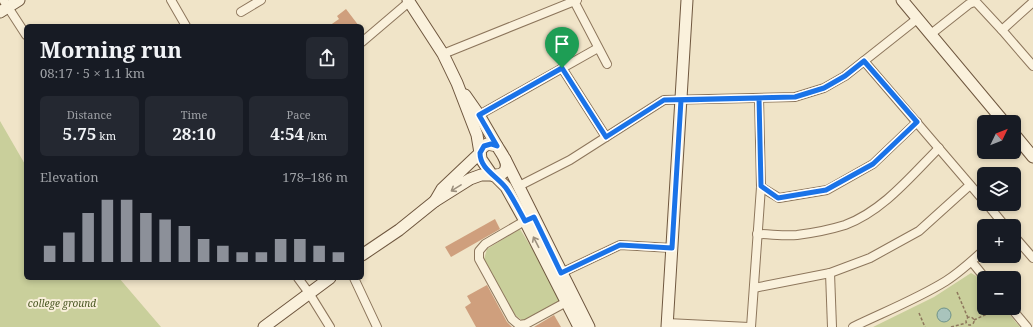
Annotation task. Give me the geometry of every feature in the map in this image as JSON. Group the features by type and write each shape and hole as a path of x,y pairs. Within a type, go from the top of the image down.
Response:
{"main road":[{"path":"3,4 19,0"},
{"path":"667,325 687,0"},
{"path":"902,0 998,115"},
{"path":"408,1 443,54 457,83 477,135 480,159 492,174 506,187 529,219 561,273 571,299 579,327"},
{"path":"457,83 479,115 505,159 519,186 529,219 571,299 589,327"},
{"path":"1021,142 1033,157"},
{"path":"435,201 442,189 480,153 482,148 488,144 497,146"},
{"path":"364,254 399,230 435,201 470,179 481,175 499,175 505,171 507,165 505,159"},
{"path":"264,327 327,280"}],"street":[{"path":"171,0 185,24"},
{"path":"241,12 261,0"},
{"path":"364,40 408,1"},
{"path":"443,54 575,1 607,64"},
{"path":"931,34 969,4 981,2 1002,30 1033,66"},
{"path":"1002,30 1033,2"},
{"path":"3,4 24,32"},
{"path":"519,186 570,160 664,100 795,97 824,88 845,76 917,19"},
{"path":"479,115 598,48"},
{"path":"864,61 977,193"},
{"path":"562,68 606,137"},
{"path":"667,325 750,327 761,186 759,98"},
{"path":"761,186 778,198 826,190 873,164 917,122"},
{"path":"757,234 795,235 821,231 846,224 868,213 889,198 939,148"},
{"path":"754,288 830,273 870,258 919,231 970,185"},
{"path":"993,211 999,219"},
{"path":"529,219 485,244 479,251 479,259 512,320 519,324 526,324 571,299"},
{"path":"1021,244 1033,258"},
{"path":"561,273 620,245 672,248"},
{"path":"853,327 929,291 946,281 977,257"},
{"path":"972,262 979,271"},
{"path":"830,273 832,327"},
{"path":"299,280 330,327"},
{"path":"355,280 376,327"},
{"path":"1017,315 1027,327"}],"path":[{"path":"951,327 966,322 968,318 957,292"},
{"path":"919,313 925,327"},
{"path":"966,322 967,325 971,326 974,320 985,315"},
{"path":"968,318 970,317 974,320"}],"green space":[{"name":"college ground","path":"0,121 24,163 24,280 121,280 161,327 0,327"},
{"path":"520,229 539,260 560,302 523,321 515,315 484,259 487,249"},
{"path":"971,273 977,276 977,315 1010,315 1020,327 873,327 934,297"}],"water":[{"path":"944,308 949,310 951,315 949,320 944,322 939,320 937,315 939,310"}],"building":[{"path":"346,9 357,24 332,24 339,19 337,16"},
{"path":"495,219 500,229 451,257 445,247"},
{"path":"487,285 507,322 512,327 476,327 465,307 471,303 467,296"},
{"path":"554,315 561,327 534,327"}],"route":[{"path":"864,61 917,122 873,164 826,190 778,198 761,186 759,98 681,100 672,248 620,245 561,273 534,217 525,221 506,187 488,171 480,159 480,150 484,146 491,144 497,146 479,115 562,68 606,137 664,100 795,97 824,88 845,76 864,61"}]}
